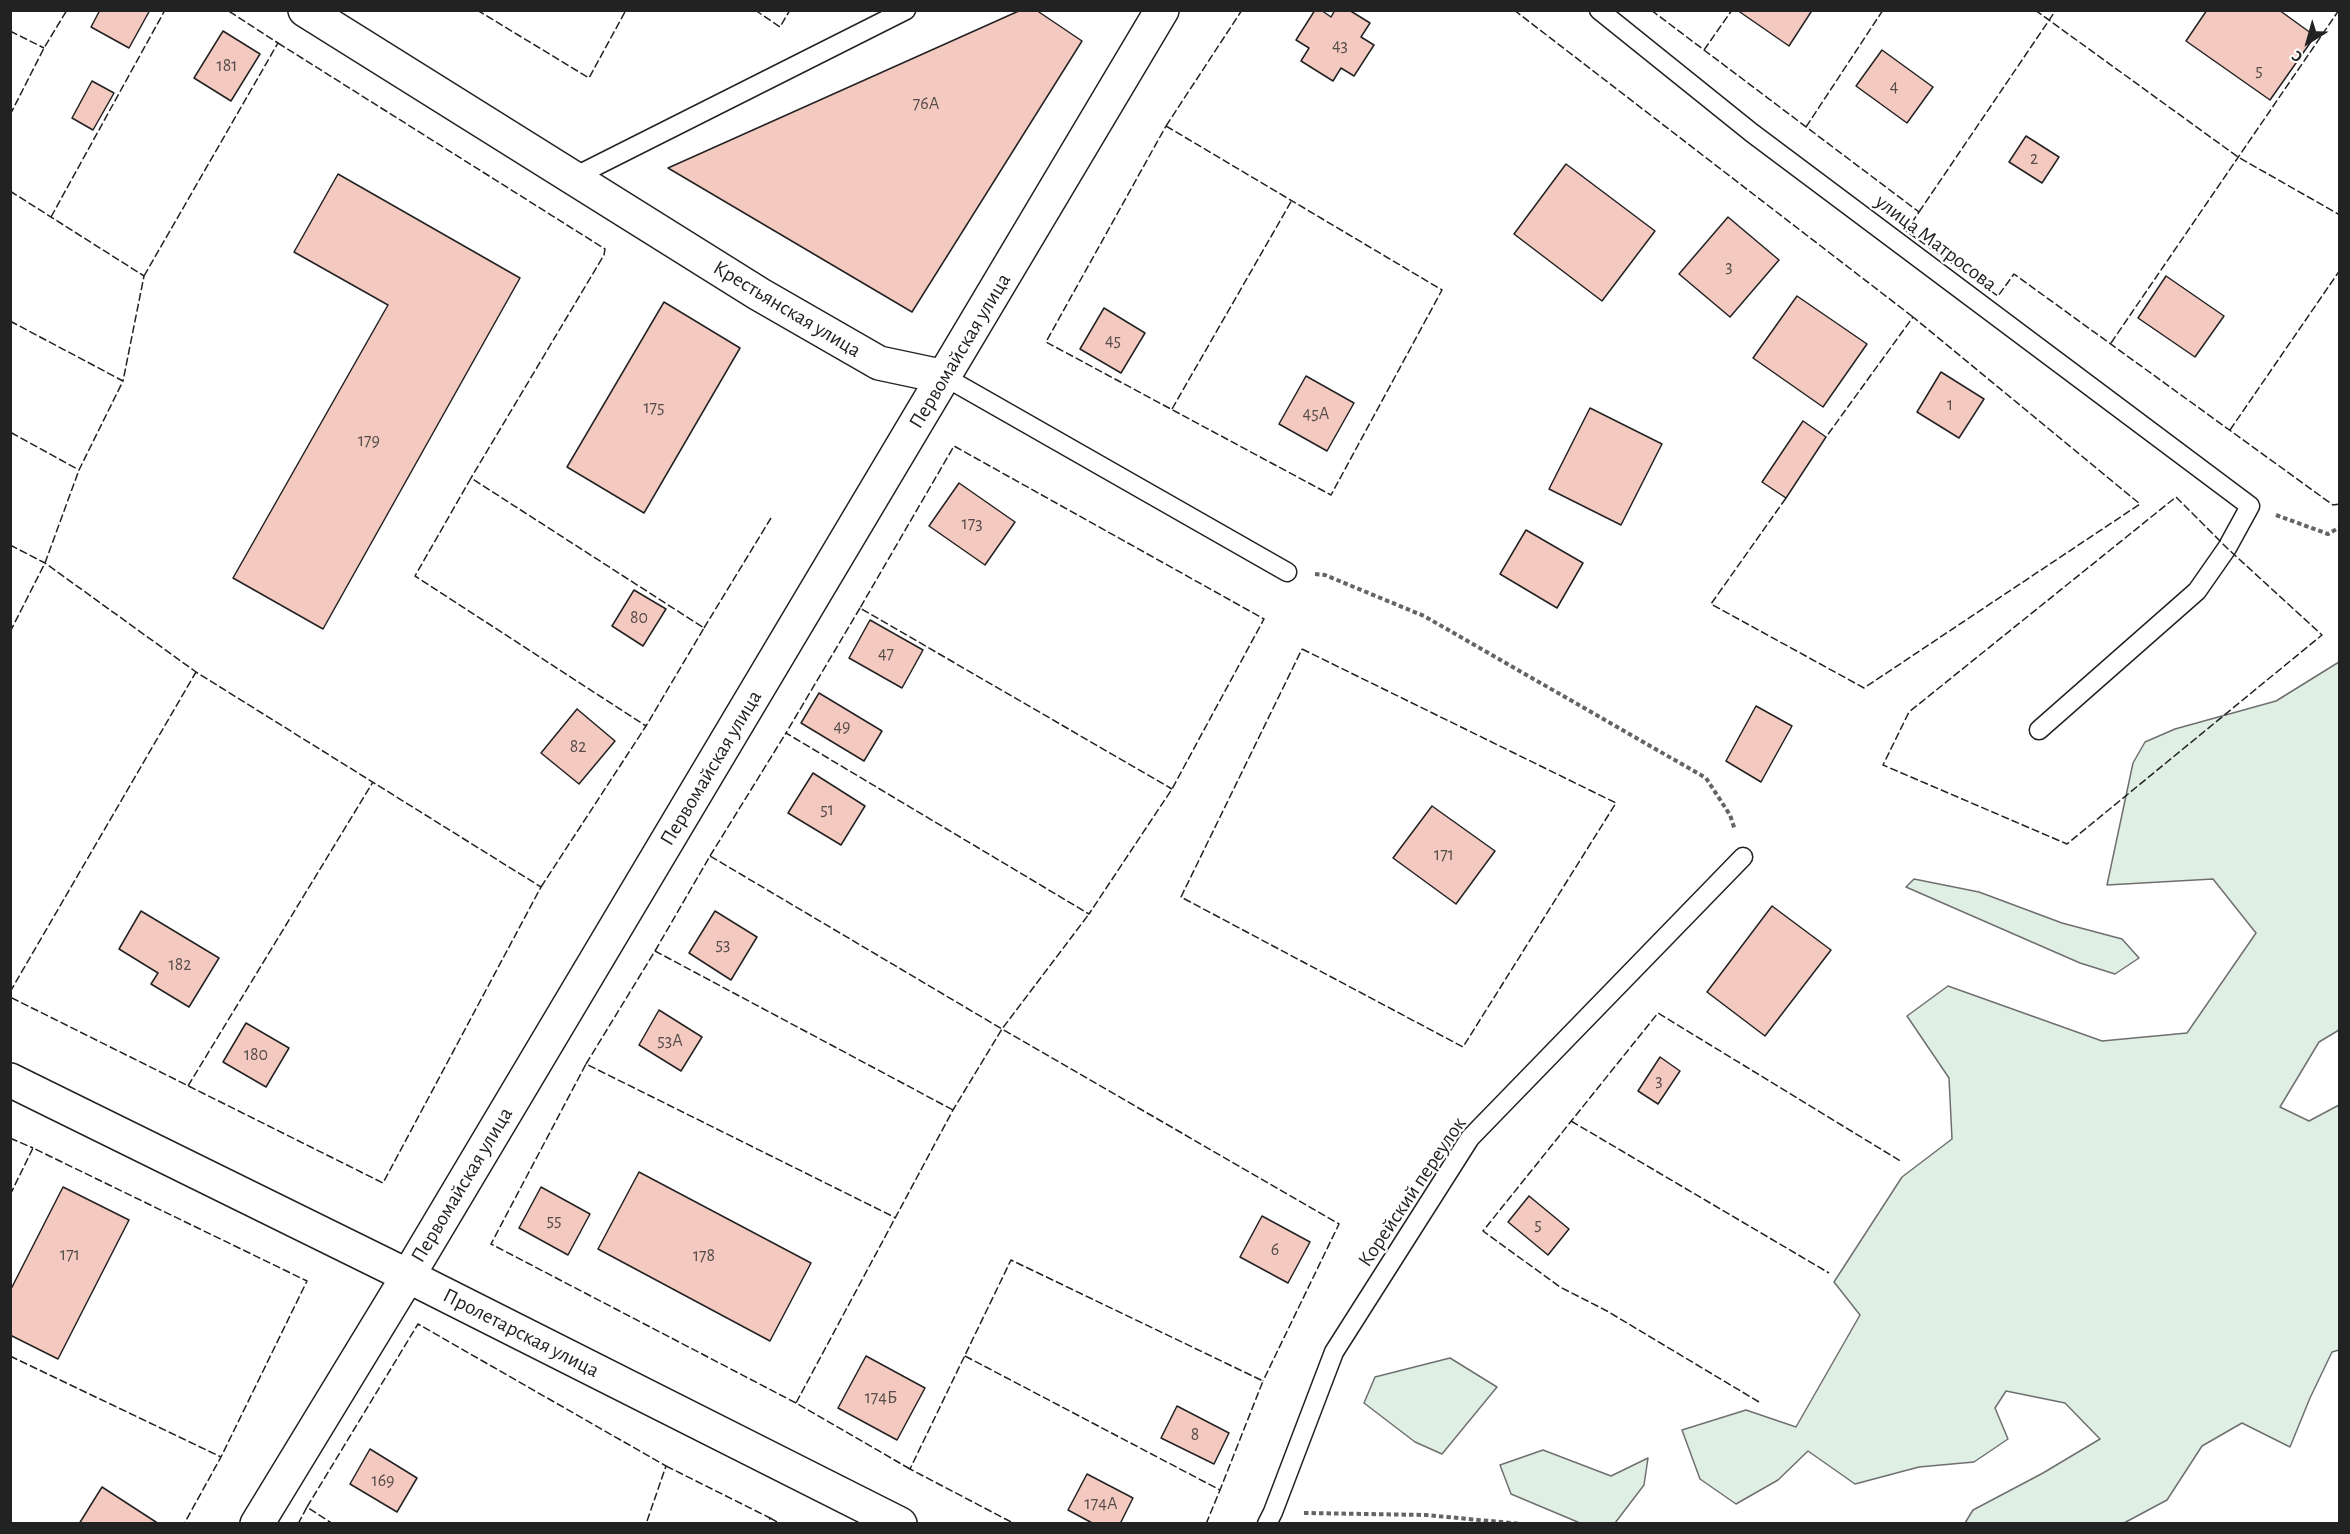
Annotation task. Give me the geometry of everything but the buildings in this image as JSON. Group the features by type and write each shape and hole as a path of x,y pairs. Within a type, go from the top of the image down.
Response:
{"street":[{"name":"Крестьянская улица","path":"305,10 759,294 879,363 945,377"},
{"name":"Первомайская улица","path":"257,1524 408,1276 1162,10"},
{"name":"Пролетарская улица","path":"10,1080 408,1276 900,1524"}],"lane":[{"path":"572,178 906,10"},
{"name":"улица Матросова","path":"1599,10 1752,133 2250,506"},
{"name":"Крестьянская улица","path":"945,377 1287,572"},
{"path":"2039,730 2198,591 2227,548 2250,506"},
{"name":"Корейский переулок","path":"1270,1518 1334,1352 1470,1138 1743,857"}],"path":[{"path":"2250,506 2328,534 2340,528"},
{"path":"1287,572 1325,575 1424,616 1706,778 1730,815 1743,857"},
{"path":"1270,1518 1426,1515 1522,1524"}],"green space":[{"path":"2339,662 2339,1030 2319,1042 2280,1107 2309,1121 2339,1105 2339,1350 2332,1352 2290,1447 2242,1423 2202,1446 2167,1500 2124,1523 1965,1523 1973,1510 2043,1473 2100,1439 2065,1403 2006,1391 1995,1408 2008,1439 1974,1462 1919,1467 1855,1484 1808,1451 1778,1480 1736,1504 1700,1479 1682,1430 1746,1410 1796,1427 1860,1315 1834,1282 1902,1177 1952,1139 1949,1078 1907,1016 1948,986 2102,1041 2187,1033 2256,933 2213,879 2107,885 2133,763 2145,742 2175,729 2276,701"},
{"path":"1914,879 1979,892 2062,923 2122,939 2139,958 2115,974 2080,963 1906,887"},
{"path":"1450,1358 1497,1387 1442,1454 1415,1442 1364,1403 1375,1377"},
{"path":"1543,1450 1611,1476 1648,1458 1644,1485 1615,1523 1580,1523 1511,1494 1500,1465"}],"fence":[{"path":"10,115 44,48 67,10"},
{"path":"51,217 165,10"},
{"path":"144,276 278,43 227,10"},
{"path":"477,10 589,78 626,10"},
{"path":"755,10 780,27 790,10"},
{"path":"1166,126 1242,10"},
{"path":"1514,10 1913,317"},
{"path":"1651,10 1919,212 1906,231 1998,296 2014,274 2333,505 2340,504"},
{"path":"1704,50 1732,10"},
{"path":"1806,127 1883,10"},
{"path":"2035,10 2238,157 2340,215"},
{"path":"1919,212 2056,10"},
{"path":"2111,343 2339,10"},
{"path":"10,31 44,48"},
{"path":"278,43 605,249 604,255 471,478"},
{"path":"1166,126 1442,290 1331,495 1046,342 1166,126"},
{"path":"10,191 144,276 123,381"},
{"path":"1172,409 1292,200"},
{"path":"2230,430 2340,270"},
{"path":"1786,498 1711,604 1864,688 2140,504 1913,317 1826,437"},
{"path":"10,321 123,381 79,470 10,432"},
{"path":"860,608 786,733 1089,914 1172,789 1264,619 954,446 860,608 1172,789"},
{"path":"10,632 45,563 79,470"},
{"path":"541,887 646,726 704,628 471,478 415,576 646,726"},
{"path":"2176,497 2227,548 2322,635 2067,844 1883,765 1909,712 2176,497"},
{"path":"704,628 771,518"},
{"path":"10,545 45,563 196,672 541,887 383,1183 10,997"},
{"path":"1302,649 1616,803 1463,1047 1181,897 1302,649"},
{"path":"10,992 196,672"},
{"path":"710,856 786,733"},
{"path":"188,1086 373,782"},
{"path":"655,951 710,856 1002,1029 1089,914"},
{"path":"586,1064 655,951 953,1110"},
{"path":"1759,1402 1607,1311 1560,1287 1483,1231 1658,1013 1902,1162"},
{"path":"910,1469 796,1403 953,1110 1002,1029 1339,1224 1263,1381"},
{"path":"796,1403 491,1244 586,1064 896,1218"},
{"path":"1571,1121 1829,1273"},
{"path":"10,1138 33,1148"},
{"path":"10,1195 33,1148 307,1281 221,1457 184,1524"},
{"path":"965,1356 1220,1490 1263,1381 1011,1260 910,1469 1015,1524"},
{"path":"307,1507 418,1324 666,1466 646,1524"},
{"path":"10,1356 221,1457"},
{"path":"666,1466 770,1518 768,1524"},
{"path":"1206,1524 1220,1490"},
{"path":"298,1524 307,1507 333,1524"},
{"path":"770,1518 781,1524"}]}
